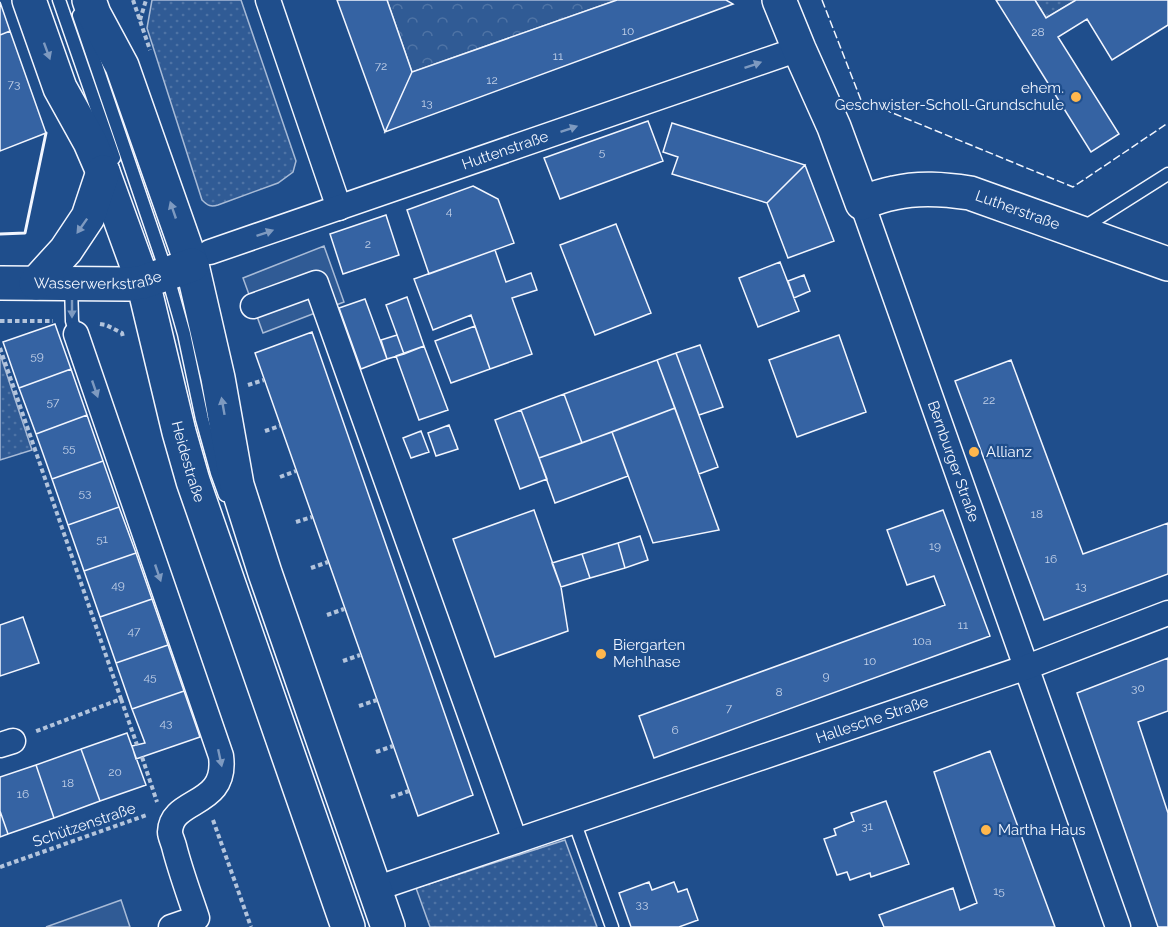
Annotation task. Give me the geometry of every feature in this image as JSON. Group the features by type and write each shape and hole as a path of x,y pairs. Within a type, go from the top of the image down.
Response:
{"main road":[{"name":"Heidestraße","path":"29,0 60,88 169,275 218,378 237,484 265,573 388,927"},
{"name":"Heidestraße","path":"89,0 122,66 169,275 179,432 348,927"},
{"name":"Bernburger Straße","path":"779,0 834,127 862,203"},
{"path":"36,283 66,250 88,217 111,172"},
{"name":"Lutherstraße","path":"862,203 894,193 924,189 970,193 1168,264"},
{"name":"Wasserwerkstraße","path":"0,283 129,284 169,275"}],"street":[{"path":"268,0 339,208"},
{"name":"Huttenstraße","path":"169,275 339,208 799,49"},
{"name":"Bernburger Straße","path":"862,203 1118,927"},
{"path":"253,306 316,283 515,841"},
{"path":"76,334 221,756 223,768 219,782 205,797 180,812 166,816 197,918 171,927"},
{"name":"Hallesche Straße","path":"375,889 1027,667 1168,613"}],"lane":[{"path":"59,0 111,172"},
{"path":"74,0 169,275 202,418 228,506"},
{"path":"1078,231 1168,174"},
{"path":"72,283 72,321 76,334"},
{"path":"174,348 209,489"},
{"path":"327,789 375,927"},
{"path":"574,821 612,927"}],"path":[{"path":"140,21 146,0"},
{"path":"0,348 137,745"},
{"path":"244,387 264,380"},
{"path":"265,431 280,426"},
{"path":"280,477 296,471"},
{"path":"296,522 312,517"},
{"path":"311,567 328,562"},
{"path":"327,615 344,609"},
{"path":"343,661 360,655"},
{"path":"6,743 121,699"},
{"path":"359,706 377,700"},
{"path":"376,752 393,746"},
{"path":"142,757 166,816"},
{"path":"391,797 409,791"},
{"path":"205,797 251,927"},
{"name":"Schützenstraße","path":"0,867 166,816"}],"green space":[{"path":"152,0 241,0 296,161 293,172 278,183 218,205 210,206 202,200 147,28"},
{"path":"387,0 617,0 412,72"},
{"path":"1035,0 1076,0 1046,18"},
{"path":"0,354 32,450 0,460"},
{"path":"565,840 597,927 430,927 416,888"}],"shaded area":[{"path":"324,246 344,302 263,333 243,278"},
{"path":"121,900 130,927 46,927"}],"building":[{"path":"337,0 387,0 412,72 385,132"},
{"path":"617,0 726,0 733,4 385,132 412,72"},
{"name":"ehem. Geschwister-Scholl-Grundschule","path":"996,0 1035,0 1046,18 1076,0 1168,0 1168,25 1112,60 1087,19 1058,37 1119,134 1091,152"},
{"path":"0,2 10,31 0,35"},
{"path":"10,31 46,133 0,151 0,35"},
{"path":"648,121 663,161 560,199 544,158"},
{"path":"672,123 805,165 767,203 672,174 678,157 663,152"},
{"path":"805,165 834,241 788,258 767,203"},
{"path":"473,186 498,199 514,243 429,274 407,210"},
{"path":"386,215 399,255 343,274 330,234"},
{"path":"616,224 651,313 595,335 560,245"},
{"path":"495,250 506,282 531,273 537,290 512,298 532,354 490,369 471,315 433,330 414,279"},
{"path":"780,262 799,311 758,327 739,278"},
{"path":"804,275 810,291 794,298 788,281"},
{"path":"407,297 424,346 404,354 386,305"},
{"path":"365,299 387,359 361,369 339,308"},
{"path":"55,324 71,369 19,388 3,342"},
{"path":"475,326 490,369 451,383 435,341"},
{"path":"312,332 473,795 418,816 255,353"},
{"path":"397,335 404,354 387,359 381,340"},
{"path":"839,335 866,412 797,437 769,360"},
{"path":"700,345 723,407 699,415 676,353"},
{"path":"424,346 448,410 419,420 396,356"},
{"path":"676,353 718,467 699,474 657,360"},
{"path":"657,360 675,408 582,443 564,394"},
{"path":"1011,360 1083,554 1168,523 1168,574 1044,620 955,381"},
{"path":"71,369 87,415 36,434 19,388"},
{"path":"564,394 582,443 539,458 521,410"},
{"path":"675,408 719,530 653,543 612,432"},
{"path":"521,410 547,479 520,489 495,420"},
{"path":"87,415 103,461 52,479 36,434"},
{"path":"449,425 458,449 436,456 428,433"},
{"path":"421,431 429,452 411,458 403,438"},
{"path":"612,432 628,476 555,503 539,458"},
{"path":"103,461 119,507 68,525 52,479"},
{"path":"119,507 136,553 84,571 68,525"},
{"path":"534,510 561,587 568,631 495,657 453,539"},
{"path":"943,510 990,636 654,758 639,716 945,605 934,576 907,585 887,530"},
{"path":"640,536 648,560 625,568 618,543"},
{"path":"618,543 625,568 590,578 582,554"},
{"path":"136,553 152,599 100,617 84,571"},
{"path":"582,554 590,578 561,587 552,563"},
{"path":"152,599 168,645 116,663 100,617"},
{"path":"23,617 39,663 0,676 0,625"},
{"path":"168,645 184,691 132,709 116,663"},
{"path":"1168,658 1168,711 1138,722 1168,813 1168,927 1158,927 1077,693"},
{"path":"184,691 200,737 136,759 132,746 145,743 132,709"},
{"path":"127,733 146,785 100,801 81,749"},
{"path":"81,749 100,801 54,818 36,765"},
{"name":"Martha Haus","path":"990,751 1055,927 884,927 879,915 953,888 960,910 977,903 934,772"},
{"path":"36,765 54,818 8,834 0,811 0,777"},
{"path":"886,801 909,864 871,877 870,873 850,880 847,872 837,875 824,839 836,835 834,829 854,821 851,813"},
{"path":"0,811 8,834 0,837"},
{"path":"649,882 652,890 674,882 678,892 687,889 698,920 679,927 631,927 619,893"}],"fence":[{"path":"822,0 861,100 1073,187 1168,123"}],"wall":[{"path":"0,234 25,233 46,133"}],"place":[{"name":"ehem. Geschwister-Scholl-Grundschule","path":"1076,97"},
{"name":"Allianz","path":"974,452"},
{"name":"Biergarten Mehlhase","path":"601,654"},
{"name":"Martha Haus","path":"986,830"}]}
